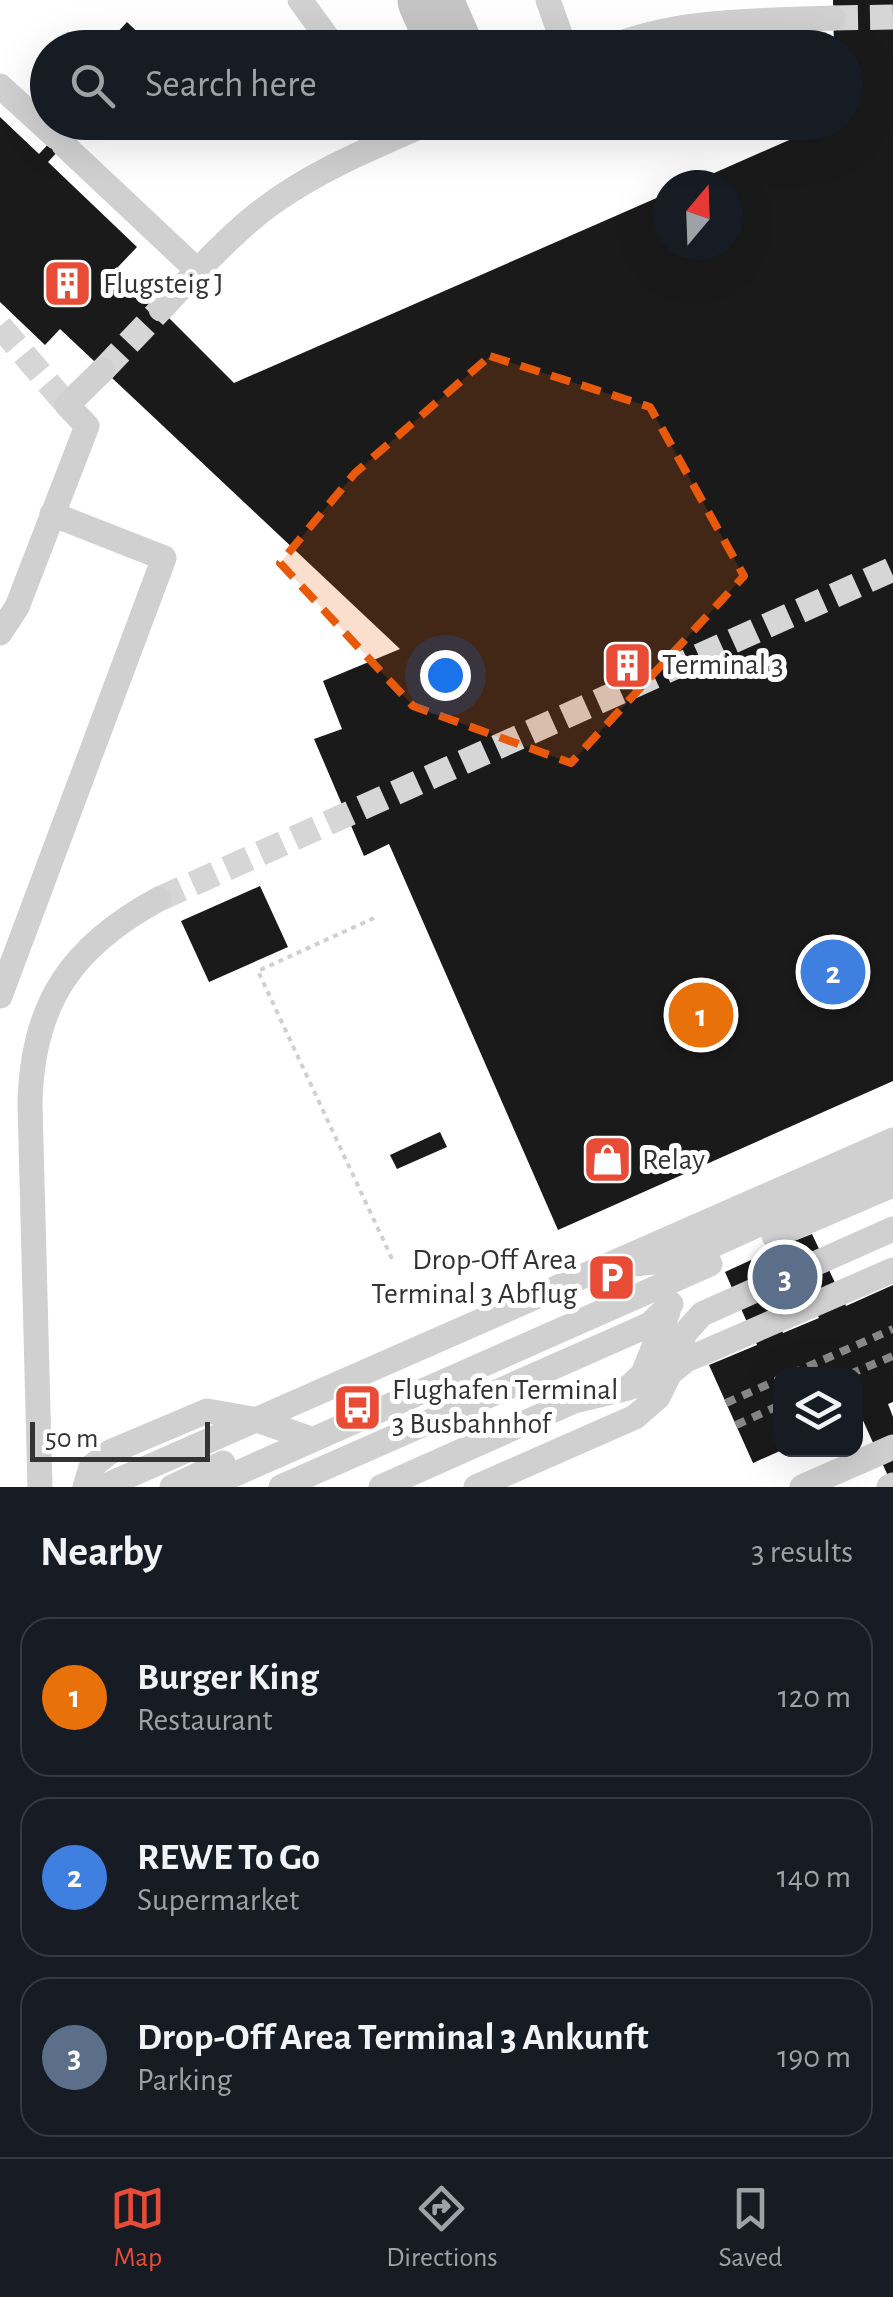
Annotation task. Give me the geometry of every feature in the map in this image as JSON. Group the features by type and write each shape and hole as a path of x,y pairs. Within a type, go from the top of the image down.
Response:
{"lane":[{"path":"300,0 322,30"},
{"path":"548,0 559,30"},
{"path":"661,30 798,10 833,18"},
{"path":"0,86 30,114"},
{"path":"59,140 198,271"},
{"path":"161,310 257,214 364,140"},
{"path":"0,633 17,607 88,426 67,406 103,370"},
{"path":"0,996 164,558 52,514"},
{"path":"40,1487 30,1104 33,1052 59,986 87,948 120,920 159,899"},
{"path":"103,1487 893,1140"},
{"path":"138,1487 637,1262 682,1259 893,1164"},
{"path":"172,1487 893,1185"},
{"path":"654,1378 702,1314 893,1229"},
{"path":"476,1487 636,1417 658,1397 654,1378 671,1304 689,1265 710,1246"},
{"path":"636,1254 690,1273"},
{"path":"594,1313 610,1265"},
{"path":"381,1487 574,1402 654,1378 686,1360 893,1270"},
{"path":"281,1487 635,1332 671,1304"},
{"path":"86,1487 91,1467 110,1452 207,1411 245,1425 301,1436"},
{"path":"138,1487 245,1425"},
{"path":"208,1486 228,1461 245,1425"},
{"path":"208,1486 301,1436"},
{"path":"802,1487 893,1447"}],"path":[{"path":"374,918 258,971 394,1264"}],"highlighted area":[{"path":"490,356 650,407 744,576 571,763 413,706 280,563 355,473"}],"building":[{"name":"Terminal 3","path":"833,0 893,0 893,1081 558,1230 389,844 364,856 314,739 342,729 323,681 400,649 60,329 45,345 0,302 0,117 39,154 52,140 68,140 48,162 137,247 118,267 234,383 653,200 653,260 743,260 743,170 721,170 789,140 863,140 863,30 834,30"},
{"path":"127,22 135,30 120,30"},
{"path":"260,886 288,947 209,982 181,921"},
{"path":"440,1132 447,1147 397,1169 390,1155"},
{"path":"812,1234 846,1306 893,1285 893,1402 888,1404 893,1417 893,1487 863,1420 863,1367 773,1367 773,1454 753,1463 709,1365 757,1345 725,1272 751,1260 783,1333 819,1318 784,1245"}],"taxiway":[{"path":"430,0 443,30"}],"tunnel":[{"path":"833,18 893,17"},
{"path":"103,370 161,309"},
{"path":"0,326 67,405"},
{"path":"159,899 893,569"}],"railway":[{"path":"807,1367 893,1329"},
{"path":"863,1369 893,1356"},
{"path":"726,1403 773,1382"},
{"path":"736,1425 773,1408"}],"place":[{"name":"Flugsteig J","path":"68,284"},
{"name":"Terminal 3","path":"627,665"},
{"name":"REWE To Go","path":"833,972"},
{"name":"Burger King","path":"701,1015"},
{"name":"Relay","path":"607,1160"},
{"name":"Drop-Off Area Terminal 3 Abflug","path":"612,1277"},
{"name":"Drop-Off Area Terminal 3 Ankunft","path":"785,1277"},
{"name":"Flughafen Terminal 3 Busbahnhof","path":"357,1407"}]}
